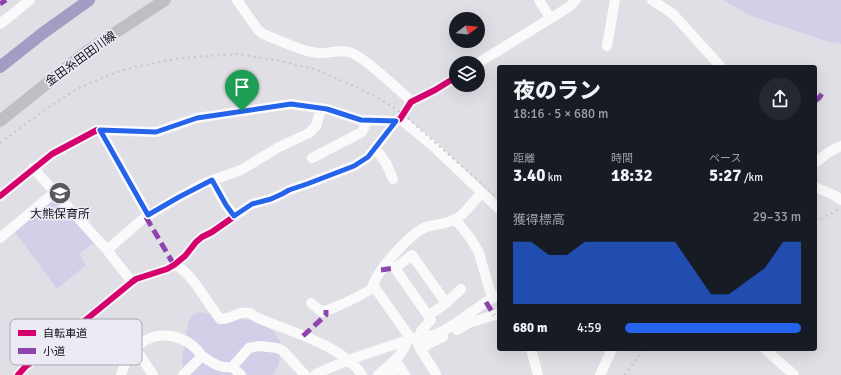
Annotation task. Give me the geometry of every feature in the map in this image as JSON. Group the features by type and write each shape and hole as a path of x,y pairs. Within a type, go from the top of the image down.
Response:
{"main road":[{"name":"金田糸田田川線","path":"0,120 86,52 165,0"}],"street":[{"path":"0,24 30,0"},
{"path":"237,0 258,30 263,34 310,52 320,54 349,52 359,57 411,102"},
{"path":"539,0 550,18"},
{"path":"485,59 569,7 576,0"},
{"path":"607,46 615,0"},
{"path":"652,0 673,14 720,65"},
{"path":"87,319 136,279 167,269 185,256 202,237 212,232 252,204 271,199 289,190 354,166 368,157 411,102 449,81"},
{"path":"0,196 33,168 62,148 97,130 156,132 197,118 291,104 327,109 367,121 398,120 433,146 497,207"},
{"path":"107,250 148,215 179,197 212,180 240,170 279,147 309,133 316,126 321,109"},
{"path":"312,158 362,132 367,121"},
{"path":"100,130 148,215"},
{"path":"817,161 829,152 841,146"},
{"path":"375,148 386,162 394,178"},
{"path":"33,168 107,250 132,282"},
{"path":"212,180 234,216"},
{"path":"817,188 834,195 841,200"},
{"path":"0,238 55,192"},
{"path":"436,374 421,350 373,285 375,278 382,268 415,233 455,219 464,213 472,202 482,193"},
{"path":"315,375 349,360 413,339 434,334 463,319 496,296 479,253 471,239 455,219"},
{"path":"388,375 400,367 405,348 431,320 394,268 412,255 446,303"},
{"path":"174,264 195,283 220,319 249,313 259,319 318,342 349,360 356,366 362,375"},
{"path":"311,303 322,312 365,294 375,287"},
{"path":"428,316 461,290"},
{"path":"421,350 428,344 471,322 497,315"},
{"path":"142,343 150,338 170,335 179,337 188,341 202,356 219,366 226,368 232,367 250,348 259,346 277,348 283,351 305,375"},
{"path":"532,351 538,375"},
{"path":"600,375 611,351"},
{"path":"767,351 794,375"},
{"path":"183,375 202,356"},
{"path":"142,359 152,375"},
{"path":"18,375 27,365"},
{"path":"122,375 125,365"},
{"path":"232,367 241,375"},
{"path":"378,375 400,367"}],"shaded area":[{"path":"723,0 841,0 841,44 829,42 751,16"},
{"path":"55,198 95,242 79,254 86,265 57,289 14,231"},
{"path":"200,312 262,322 272,329 280,341 281,348 279,363 275,372 272,375 184,375 182,360 188,322 192,316"}],"waterway":[{"path":"0,67 43,33 89,0"}],"railway":[{"path":"0,143 46,109 75,90 111,74 134,67 181,58 238,54 315,69 382,100 403,114 497,197"},
{"path":"817,221 841,208"},
{"path":"624,375 643,351"}],"marked path":[{"path":"0,4 6,0"},
{"path":"817,100 823,92"},
{"path":"146,217 174,265"},
{"path":"381,270 395,268"},
{"path":"486,302 494,315"},
{"path":"303,336 326,315 326,310"}],"cycle path":[{"path":"0,196 52,154 97,130 156,132 197,118 291,104 327,109 361,120 396,121 400,119 411,102 449,81"},
{"path":"87,319 136,279 167,269 174,265 185,256 202,237 212,232 252,204 271,199 289,190 354,166 368,157 396,121"},
{"path":"18,375 27,365"}],"place":[{"name":"大熊保育所","path":"60,193"}],"route":[{"path":"291,104 327,109 361,120 396,121 368,157 354,166 289,190 271,199 252,204 234,216 212,180 148,215 100,130 156,132 197,118 242,111 291,104"}]}
